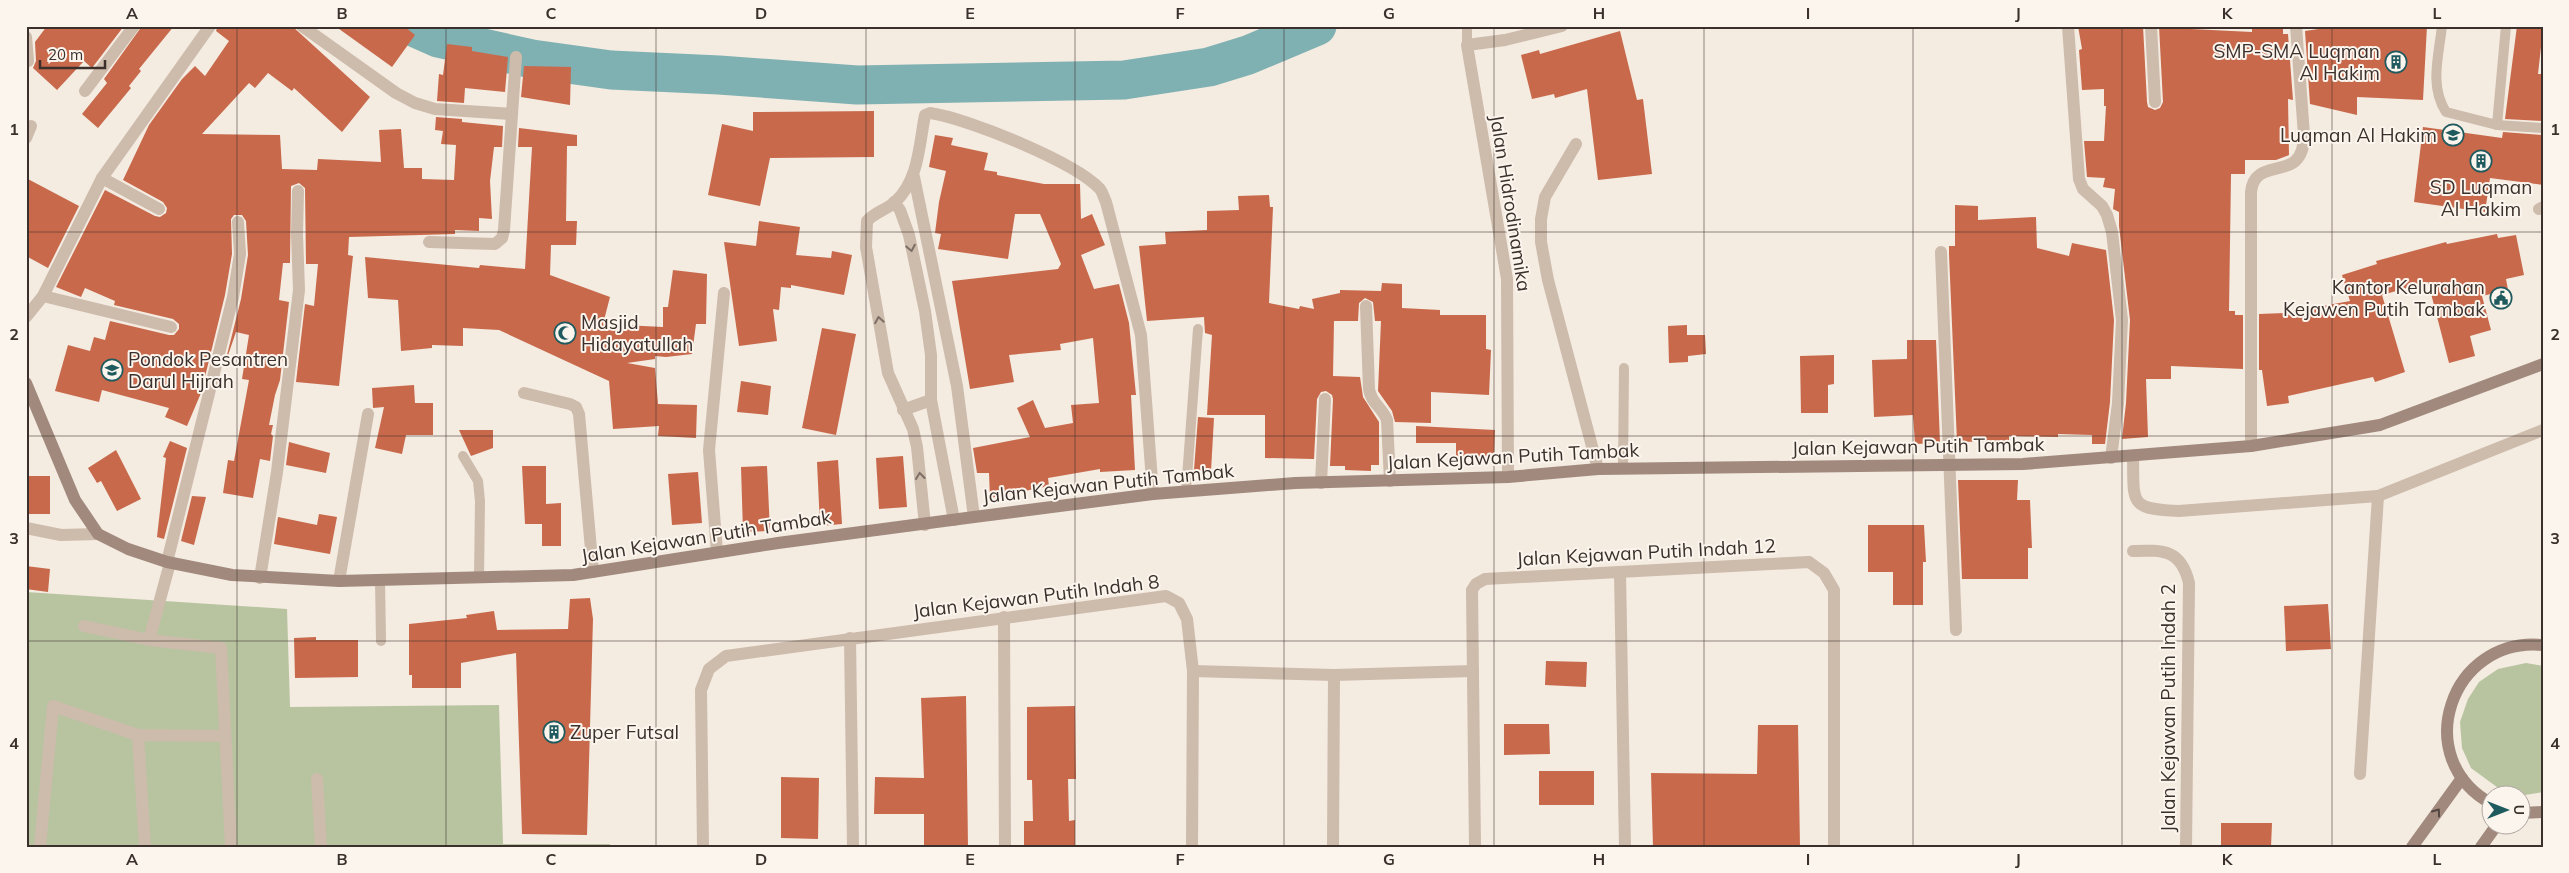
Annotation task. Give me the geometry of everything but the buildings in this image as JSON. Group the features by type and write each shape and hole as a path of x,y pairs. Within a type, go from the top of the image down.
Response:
{"street":[{"path":"86,91 134,26"},
{"path":"26,317 43,296 102,178 210,26"},
{"path":"302,26 396,93 415,103 435,108 512,114"},
{"path":"1467,45 1505,40 1562,26"},
{"path":"2068,26 2079,179 2083,188 2102,206 2107,215 2112,232 2122,320 2118,403 2111,458"},
{"path":"2150,26 2154,102"},
{"path":"2251,446 2251,192 2253,181 2258,175 2293,164 2302,152 2304,135 2296,26"},
{"path":"26,38 28,61"},
{"name":"Jalan Hidrodinamika","path":"1467,45 1507,279 1508,477"},
{"path":"429,242 495,244 502,238 516,57"},
{"path":"974,517 956,386 914,177 925,115 930,113 1001,134 1065,165 1091,181 1101,190 1106,202 1141,335 1153,494"},
{"path":"1576,144 1545,197 1541,219 1541,242 1548,280 1598,469"},
{"path":"914,177 894,202 874,214 867,221 866,248 888,373 902,410 912,429 917,447 925,525"},
{"path":"102,178 159,209"},
{"path":"260,578 277,472 299,290 296,234 298,191"},
{"path":"894,202 900,210 909,235 925,311 931,355 931,400 954,520"},
{"path":"149,640 233,298 240,254 238,222"},
{"path":"1941,252 1951,465 1956,630"},
{"path":"717,552 709,450 724,293"},
{"path":"43,296 171,327"},
{"path":"1366,306 1369,389 1371,400 1383,410 1386,420 1390,481"},
{"name":"Jalan Kejawan Putih Tambak","path":"98,534 128,549 168,562 232,575 260,578 339,581 573,575 717,552 1153,494 1321,482 1508,477 1598,469 2022,464 2251,446 2380,425 2543,364"},
{"path":"26,383 75,500 98,534"},
{"path":"524,392 570,404 576,407 579,414 593,572"},
{"path":"1321,482 1325,399"},
{"path":"902,410 931,400"},
{"path":"339,581 368,414"},
{"path":"2134,456 2134,495 2137,501 2151,510 2178,511 2378,496 2543,430"},
{"path":"2360,774 2378,496"},
{"path":"26,528 61,535 98,534"},
{"name":"Jalan Kejawan Putih Indah 2","path":"2133,551 2161,550 2175,556 2186,572 2189,583 2186,847"},
{"name":"Jalan Kejawan Putih Indah 12","path":"1473,671 1472,590 1476,584 1485,579 1809,562 1824,572 1834,590 1834,847"},
{"path":"1620,573 1625,847"},
{"name":"Jalan Kejawan Putih Indah 8","path":"703,847 702,690 709,669 726,656 1166,596 1179,603 1186,619 1193,671 1192,847"},
{"path":"1004,617 1005,847"},
{"path":"84,626 149,640 221,648 231,847"},
{"path":"850,638 853,847"},
{"path":"2482,797 2474,792 2462,778 2450,754 2446,729 2450,703 2462,680 2479,661 2502,648 2527,643 2543,645"},
{"path":"1193,671 1334,675 1473,671 1475,847"},
{"path":"1333,847 1334,675"},
{"path":"40,847 53,706 138,735 225,736"},
{"path":"138,735 145,847"},
{"path":"2412,847 2462,778"},
{"path":"317,779 321,847"},
{"path":"2481,847 2489,836"}],"lane":[{"name":"Jalan Hidrodinamika","path":"1467,26 1467,45"},
{"path":"2442,26 2435,84 2441,104 2446,112 2496,125 2543,128"},
{"path":"2496,125 2506,26"},
{"path":"1186,492 1198,329"},
{"path":"1623,469 1624,368"},
{"path":"463,456 478,481 480,501 479,578"},
{"path":"380,580 381,641"}],"green space":[{"path":"26,592 287,609 290,707 499,705 503,844 610,844 610,847 26,847"},
{"path":"2526,663 2543,666 2543,792 2532,794 2532,786 2496,786 2471,768 2462,748 2460,722 2468,699 2479,682 2498,669"}],"waterway":[{"path":"411,26 438,38 532,59 611,70 719,75 857,85 1124,80 1209,67 1248,55 1317,26"}],"place":[{"name":"SMP-SMA Luqman Al Hakim","path":"2396,62"},
{"name":"Luqman Al Hakim","path":"2453,135"},
{"name":"SD Luqman Al Hakim","path":"2481,161"},
{"name":"Kantor Kelurahan Kejawen Putih Tambak","path":"2501,298"},
{"name":"Masjid Hidayatullah","path":"565,333"},
{"name":"Pondok Pesantren Darul Hijrah","path":"112,370"},
{"name":"Zuper Futsal","path":"554,732"}]}
